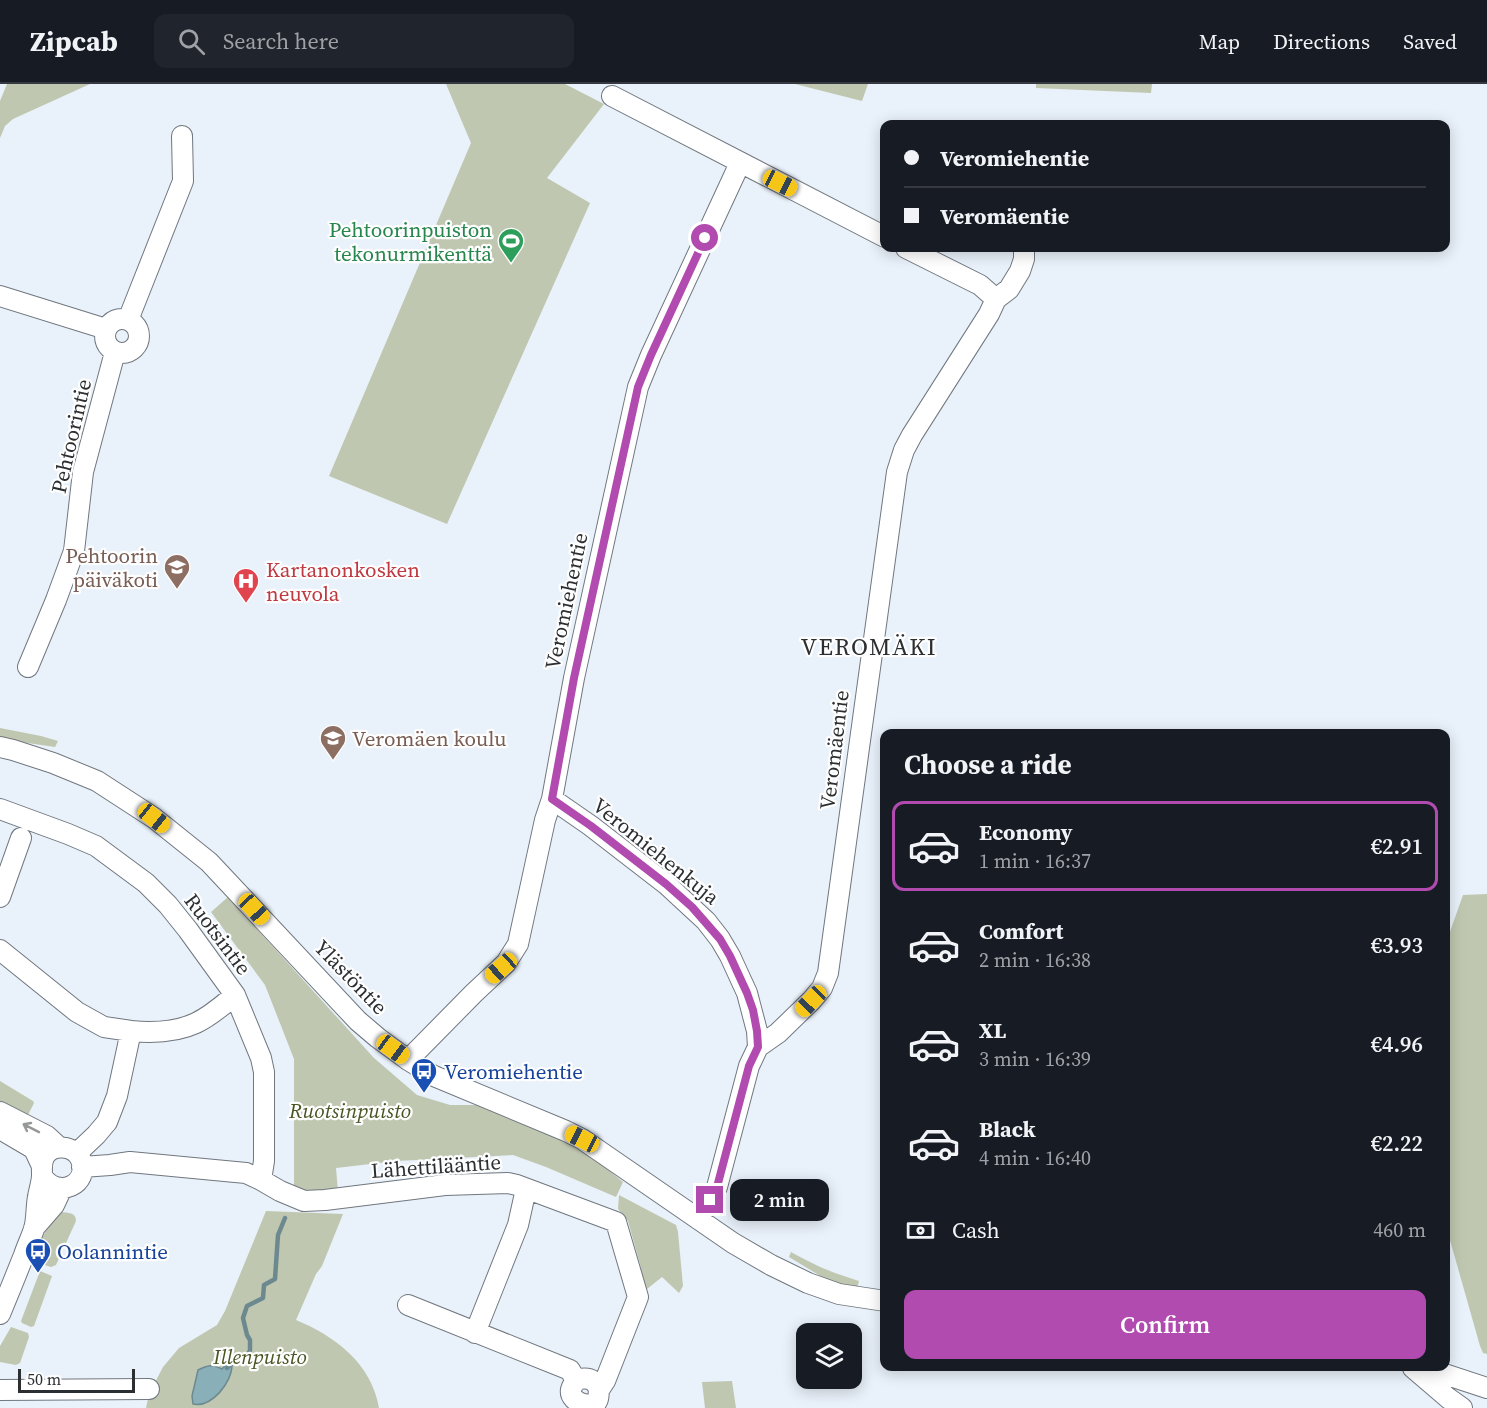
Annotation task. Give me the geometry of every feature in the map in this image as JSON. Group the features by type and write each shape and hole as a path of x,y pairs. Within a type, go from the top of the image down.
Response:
{"street":[{"path":"612,96 880,234"},
{"path":"128,320 183,181 182,136"},
{"name":"Veromiehentie","path":"408,1060 506,963 518,944 545,820 552,799 574,678 638,387 740,163"},
{"path":"914,252 980,285 996,299"},
{"name":"Veromäentie","path":"758,1047 778,1033 811,1001 822,988 828,973 897,472 904,450 989,314 996,299 1009,289 1020,271 1024,252"},
{"path":"0,296 106,329"},
{"path":"117,319 128,320 138,331 138,340 132,350 116,352 107,345 104,335 106,329 117,319"},
{"name":"Pehtoorintie","path":"28,667 74,551 83,472 116,352"},
{"name":"Ylästöntie","path":"0,747 53,763 96,781 154,818 209,861 358,1021 408,1060 435,1076 582,1139 733,1243 771,1265 808,1283 839,1294 880,1300"},
{"name":"Veromiehenkuja","path":"552,799 666,884 706,921 729,953 747,993 753,1010 758,1047"},
{"name":"Ruotsintie","path":"0,809 24,830 96,846 146,884 168,905 235,995 261,1058 264,1072 264,1161 261,1180"},
{"path":"0,897 24,830"},
{"path":"0,950 77,1012 104,1027 146,1033 170,1030 194,1024 210,1015 235,995"},
{"path":"73,1156 107,1122 117,1096 131,1031"},
{"path":"698,1219 717,1187 749,1066 758,1047"},
{"path":"0,1112 47,1136 73,1156 80,1177 72,1186 53,1187 46,1182 34,1149 0,1129"},
{"path":"0,1314 34,1228 46,1154 52,1149 73,1156"},
{"name":"Lähettilääntie","path":"73,1156 110,1165 130,1162 150,1163 246,1173 304,1201 445,1185 508,1183 517,1185 616,1222 638,1297 605,1381 599,1389 590,1379 584,1378 576,1381 570,1370 408,1305"},
{"path":"34,1228 54,1205 62,1188"},
{"path":"475,1333 518,1226 526,1189"},
{"path":"1417,1371 1462,1408"},
{"path":"1435,1371 1487,1389 1477,1398 1473,1408"},
{"path":"0,1390 149,1389"}],"green space":[{"path":"7,84 90,84 13,119 5,126 0,138 0,101"},
{"path":"446,84 565,84 604,104 547,178 590,203 447,524 329,476 471,143"},
{"path":"795,84 868,84 862,101"},
{"path":"1036,84 1152,84 1151,93 1036,88"},
{"path":"0,728 58,741 55,747 0,739"},
{"path":"1487,894 1487,1354 1483,1353 1480,1346 1450,1240 1450,932 1463,895"},
{"name":"Ruotsinpuisto","path":"228,897 374,1058 417,1095 450,1105 480,1105 564,1141 595,1159 623,1182 616,1197 513,1155 396,1161 336,1168 338,1192 306,1193 294,1188 294,1059 265,985 211,912"},
{"path":"0,1081 33,1101 26,1119 0,1105"},
{"path":"619,1195 676,1225 683,1286 679,1293 662,1277 647,1289 643,1289 640,1278 641,1268 628,1221 618,1209"},
{"name":"Illenpuisto","path":"266,1211 343,1214 322,1266 316,1274 296,1320 324,1334 350,1354 369,1378 379,1408 146,1408 149,1394 163,1367 179,1348 217,1325 225,1311"},
{"path":"61,1212 73,1214 76,1221 56,1265 51,1267 35,1262 44,1235"},
{"path":"791,1252 825,1269 859,1281 857,1289 827,1280 789,1257"},
{"path":"40,1271 52,1276 34,1326 31,1327 21,1321"},
{"path":"11,1327 28,1333 29,1337 20,1363 16,1365 0,1362 0,1346"},
{"path":"732,1381 736,1408 705,1408 702,1382"}],"water":[{"path":"226,1364 232,1365 225,1386 207,1402 193,1404 192,1396 198,1370 210,1366 222,1369"}],"waterway":[{"path":"227,1368 236,1359 249,1353 250,1340 243,1318 247,1306 263,1298 264,1285 275,1279 278,1235 285,1218"}],"place":[{"name":"Pehtoorinpuiston tekonurmikenttä","path":"511,264"},
{"name":"Pehtoorin päiväkoti","path":"177,590"},
{"name":"Kartanonkosken neuvola","path":"246,604"},
{"name":"Veromäen koulu","path":"333,761"},
{"name":"Veromiehentie","path":"424,1094"},
{"name":"Oolannintie","path":"38,1274"}],"district":[{"name":"VEROMÄKI","path":"869,646"}],"route":[{"path":"705,238 638,387 574,678 552,799 591,826 692,907 720,939 747,993 753,1010 758,1047 749,1066 717,1187 710,1200"}]}
